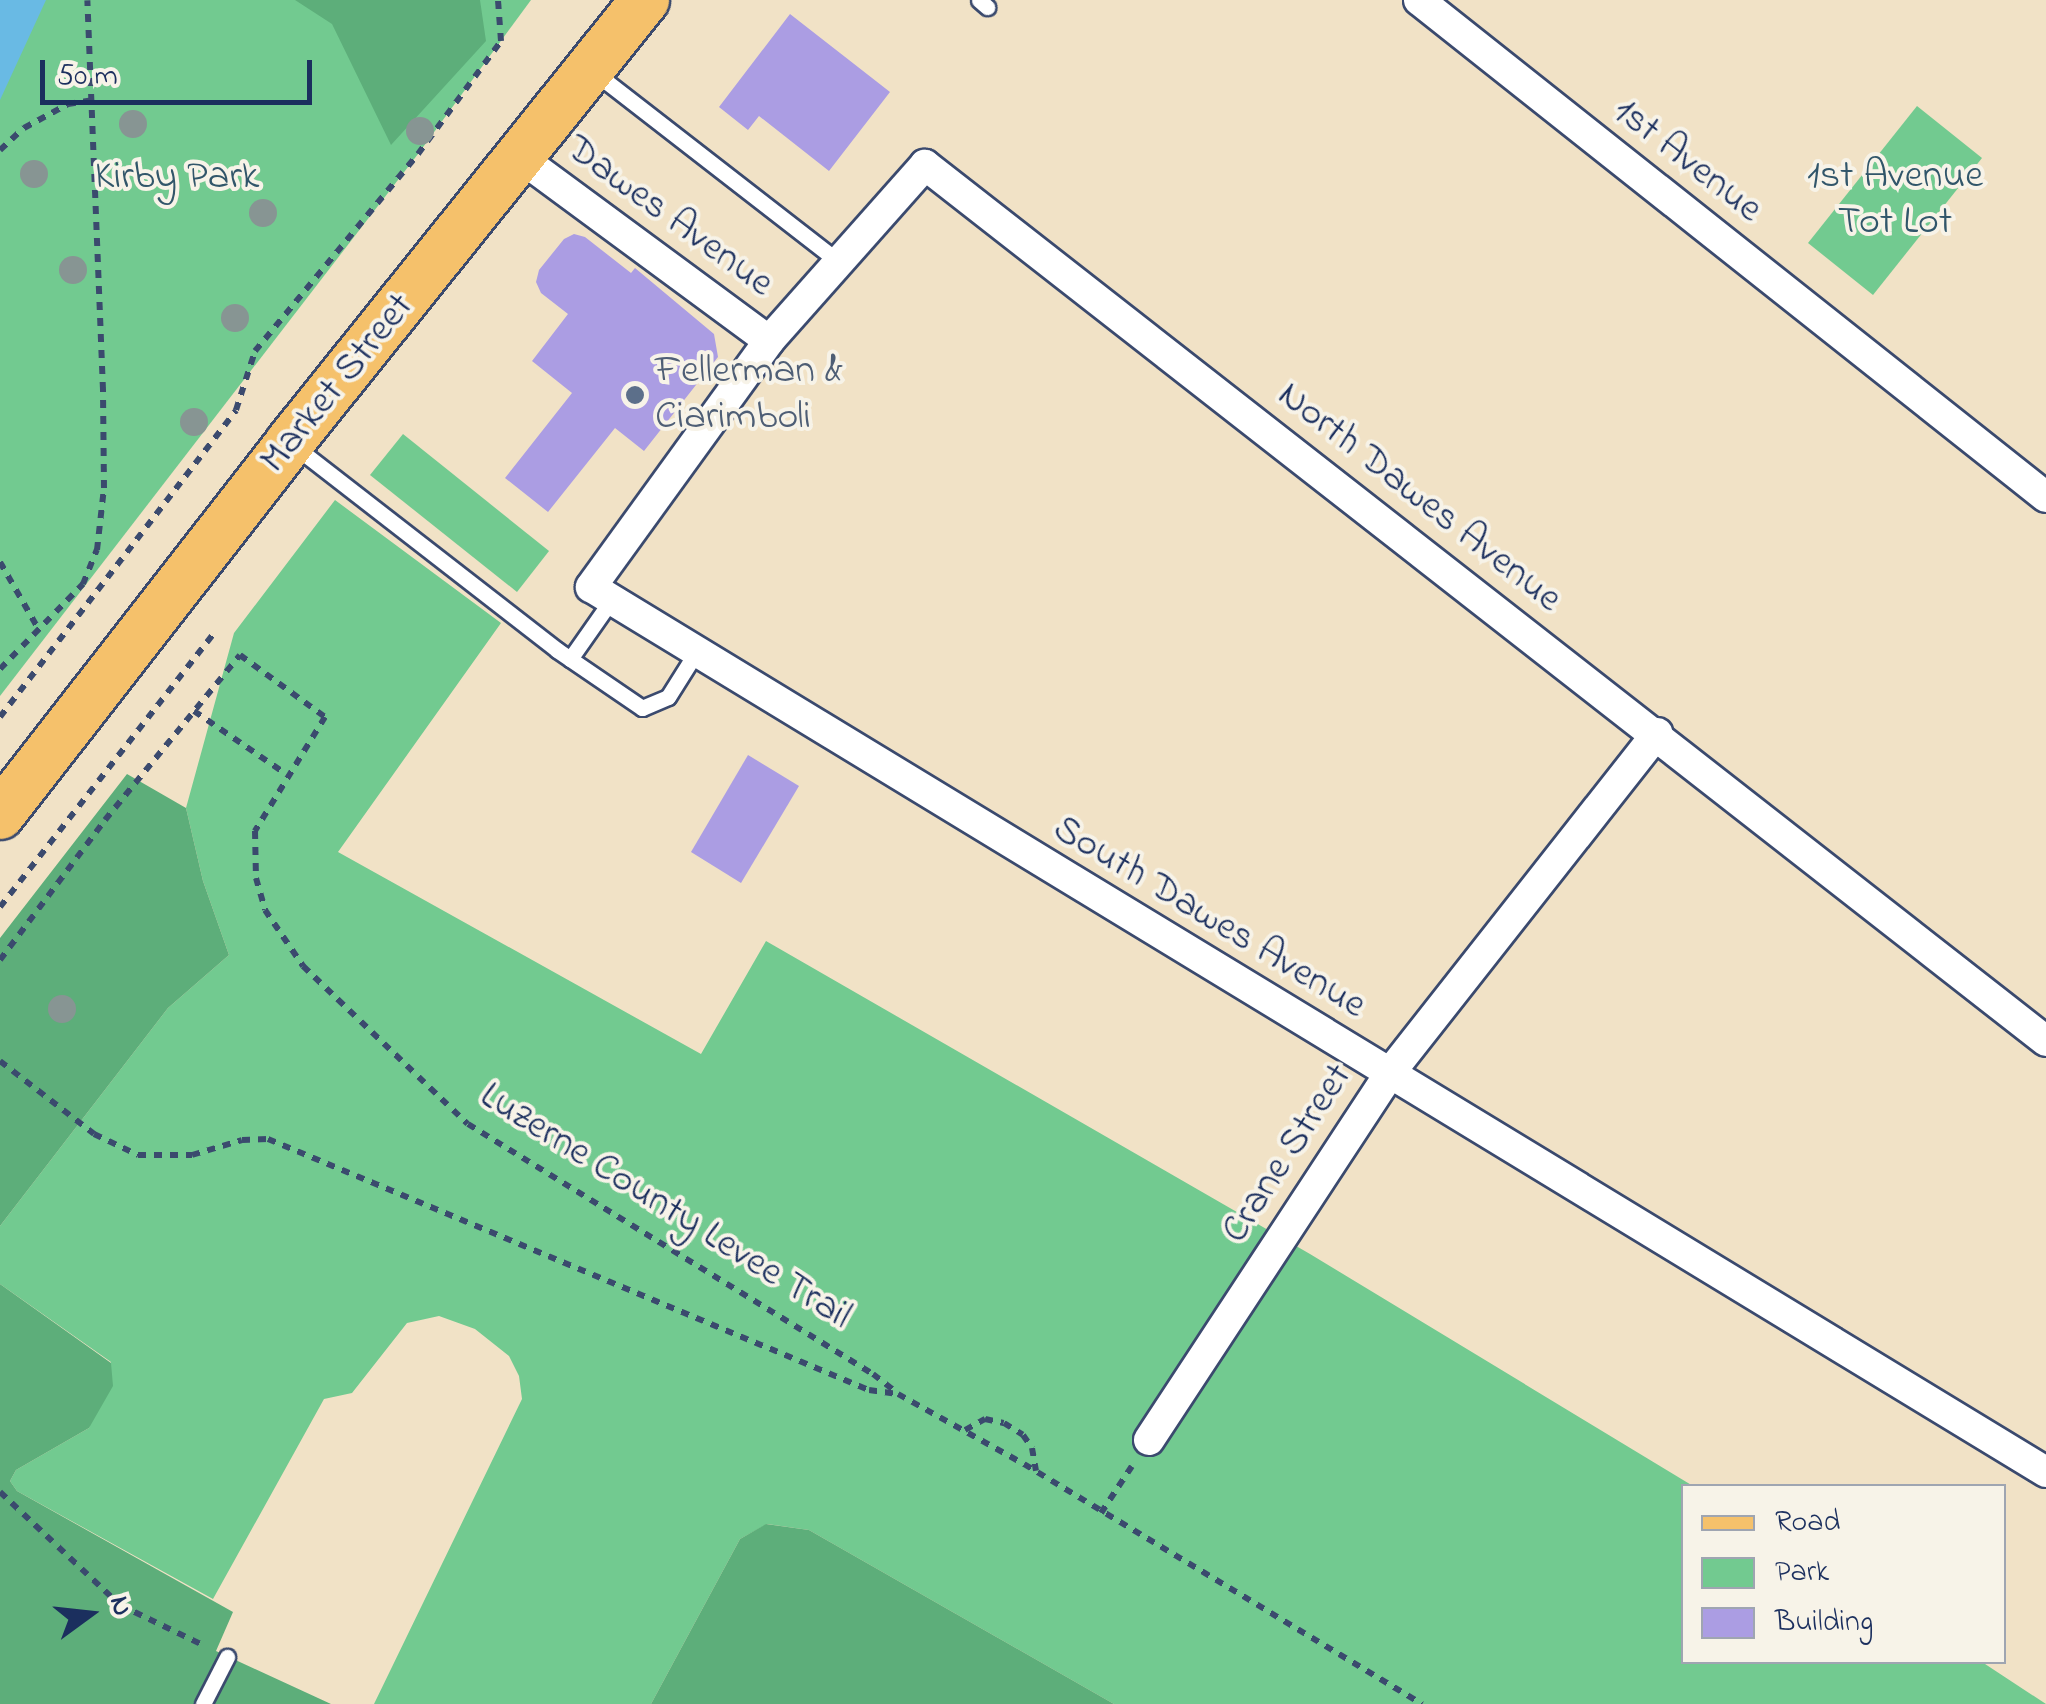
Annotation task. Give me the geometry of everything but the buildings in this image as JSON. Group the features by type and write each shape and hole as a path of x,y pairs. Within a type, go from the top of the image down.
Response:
{"main road":[{"name":"Market Street","path":"0,815 290,442 645,0"}],"street":[{"name":"1st Avenue","path":"1419,0 2046,497"},
{"name":"Dawes Avenue","path":"521,158 769,341"},
{"name":"North Dawes Avenue","path":"769,341 925,165 2046,1041"},
{"path":"612,598 592,586 769,341"},
{"name":"South Dawes Avenue","path":"612,598 2046,1472"},
{"name":"Crane Street","path":"1149,1440 1389,1074 1657,734"}],"lane":[{"path":"590,70 839,262"},
{"path":"290,442 570,659 642,708 668,697 697,651"},
{"path":"570,659 612,598"},
{"path":"203,1704 227,1657"}],"path":[{"path":"0,669 83,584 97,550 104,488 88,0"},
{"path":"0,717 236,410 255,351 418,154 502,41 498,0"},
{"path":"0,150 24,128 68,104 94,100"},
{"path":"0,562 38,628"},
{"path":"0,907 213,634"},
{"name":"Luzerne County Levee Trail","path":"194,711 240,655 325,717 286,774 255,831 256,878 265,910 279,936 303,966 468,1124 873,1374 898,1394 1036,1471 1422,1704"},
{"path":"0,960 194,711 286,774"},
{"name":"Luzerne County Levee Trail","path":"0,1062 94,1134 138,1155 192,1155 242,1140 268,1138 869,1390 898,1394"},
{"path":"964,1430 985,1419 1004,1423 1023,1435 1032,1448 1036,1471"},
{"path":"1102,1513 1124,1480"},
{"path":"0,1492 120,1605 227,1657"}],"green space":[{"name":"Kirby Park","path":"0,0 531,0 418,154 0,696"},
{"path":"295,0 480,0 486,41 391,145 332,24"},
{"name":"1st Avenue Tot Lot","path":"1917,106 1982,158 1873,295 1808,243"},
{"path":"403,434 549,551 517,592 370,475"},
{"path":"335,500 501,623 338,852 701,1054 766,941 1310,1254 1690,1484 1681,1484 1681,1664 1985,1664 2046,1704 1114,1704 809,1530 767,1524 740,1539 651,1704 374,1704 522,1399 519,1376 509,1356 475,1329 439,1316 407,1323 352,1393 324,1399 213,1599 17,1491 10,1481 16,1470 89,1428 111,1362 0,1284 0,1226 168,1008 229,955 203,881 186,808 234,633"},
{"path":"127,774 186,808 203,881 229,955 168,1008 0,1226 0,938"},
{"path":"0,1284 111,1363 113,1386 89,1428 16,1470 10,1481 17,1491 233,1612 216,1651 331,1704 0,1704"},
{"path":"766,1524 809,1530 1114,1704 651,1704 740,1539"}],"water":[{"path":"0,0 46,0 0,100"}],"place":[{"name":"Fellerman & Ciarimboli","path":"635,395"}]}
